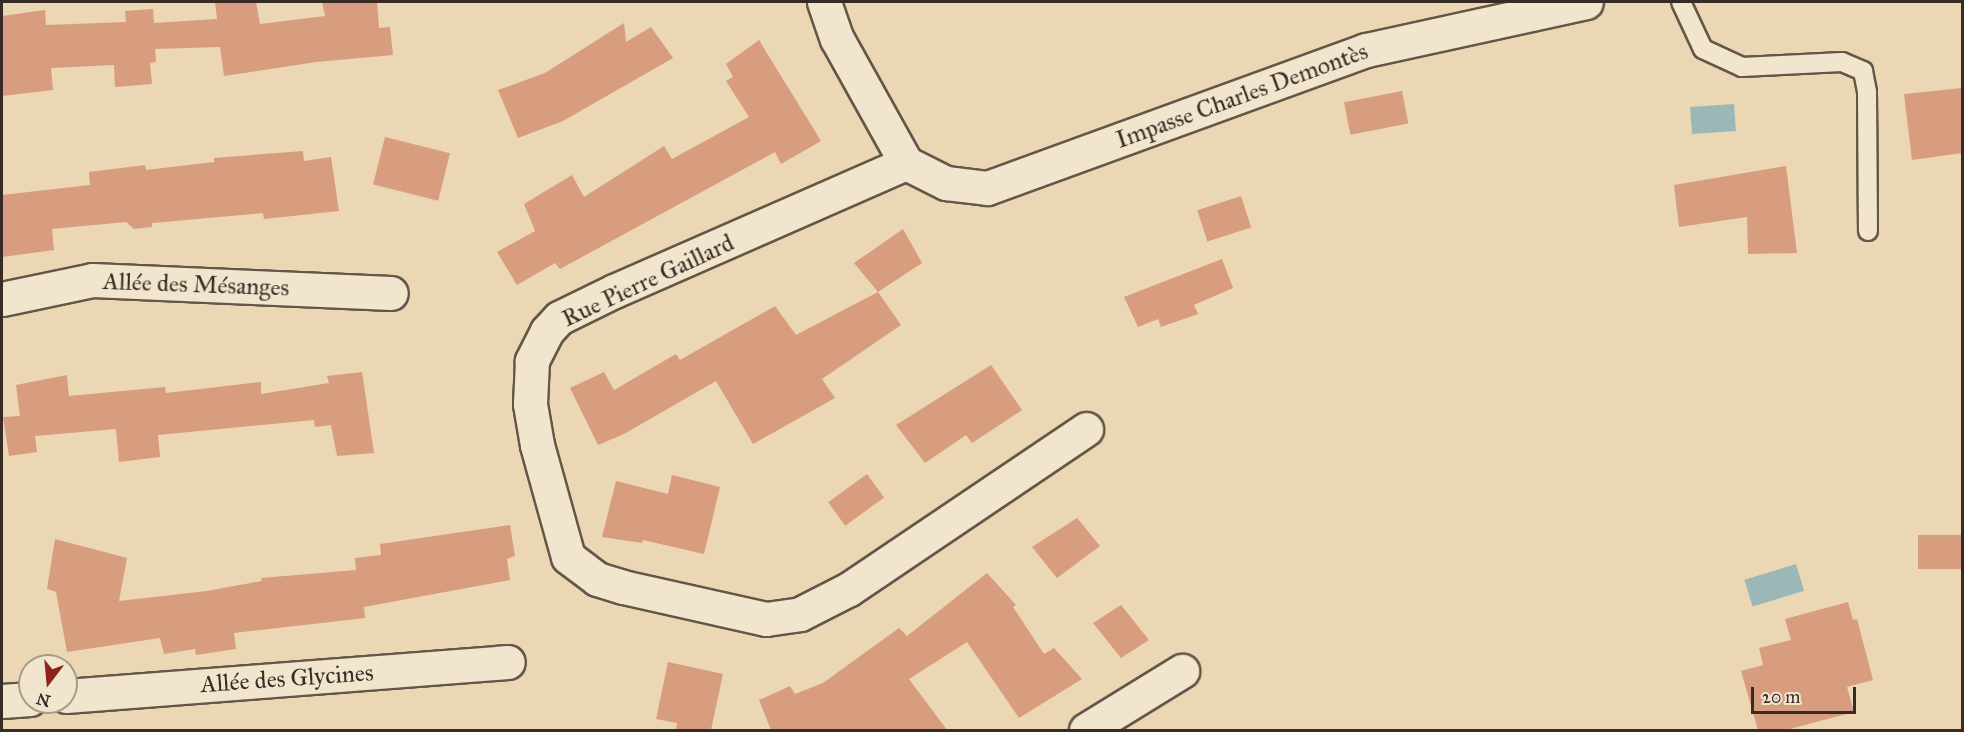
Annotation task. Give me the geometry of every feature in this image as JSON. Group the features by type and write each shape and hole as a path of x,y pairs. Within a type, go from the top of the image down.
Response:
{"street":[{"path":"824,2 837,39 906,163"},
{"name":"Impasse Charles Demontès","path":"906,163 946,183 987,188 1366,50 1586,2"},
{"name":"Rue Pierre Gaillard","path":"906,163 614,291 559,318 547,331 532,361 530,404 561,541 568,556 597,579 622,586 766,619 800,614 849,589 1086,429"},
{"name":"Allée des Mésanges","path":"2,299 92,280 391,293"},
{"name":"Allée des Glycines","path":"78,695 508,662"},
{"path":"1086,730 1182,671"},
{"path":"2,701 18,700"}],"lane":[{"path":"1681,2 1703,50 1742,67 1842,62 1863,70 1867,92 1868,231"}],"water":[{"path":"1734,104 1736,131 1692,134 1690,107"},
{"path":"1796,564 1804,591 1753,607 1744,580"}],"building":[{"path":"215,2 256,2 260,24 325,16 322,2 377,2 379,28 390,27 393,55 316,62 224,76 220,47 155,49 156,62 150,63 152,84 115,87 114,65 51,68 53,90 2,96 2,16 45,10 46,25 126,22 125,11 153,9 154,23 217,19"},
{"path":"624,23 626,42 651,27 673,58 563,121 518,138 498,90 545,73"},
{"path":"759,40 821,141 781,164 775,152 560,269 555,263 517,285 497,252 535,231 524,204 572,175 584,197 664,146 672,159 749,117 726,81 733,77 726,64"},
{"path":"1962,88 1962,153 1912,160 1904,94"},
{"path":"1402,91 1408,123 1350,135 1344,102"},
{"path":"385,137 450,153 438,201 373,185"},
{"path":"303,151 304,161 331,157 339,211 264,219 263,213 152,223 152,227 134,229 126,222 52,229 54,250 2,257 2,195 90,185 89,172 145,165 146,170 214,162 214,158"},
{"path":"1786,166 1797,253 1748,254 1747,217 1679,227 1674,185"},
{"path":"1241,196 1251,227 1207,242 1197,210"},
{"path":"903,229 922,263 878,292 854,263"},
{"path":"1222,259 1233,288 1194,305 1198,314 1161,327 1158,319 1138,327 1124,297"},
{"path":"878,292 901,325 822,379 835,398 753,444 716,381 624,434 598,445 570,388 604,372 614,390 676,354 680,360 775,306 796,335"},
{"path":"991,365 1022,410 972,443 966,435 925,463 896,425"},
{"path":"362,372 374,453 337,456 331,425 315,427 314,420 158,435 160,457 119,462 116,429 35,436 37,452 9,456 3,417 20,416 16,385 67,375 69,396 165,387 166,393 261,382 261,394 329,383 327,376"},
{"path":"867,474 884,497 845,526 828,502"},
{"path":"672,475 720,487 704,554 643,540 642,543 602,537 616,481 668,494"},
{"path":"1077,518 1100,546 1057,578 1032,547"},
{"path":"510,525 515,556 507,559 510,580 364,607 365,618 234,633 236,649 196,655 195,649 164,654 160,638 67,652 56,592 47,589 55,539 127,558 119,601 207,591 262,581 261,578 356,570 355,558 381,555 380,544"},
{"path":"1918,535 1962,535 1962,569 1918,569"},
{"path":"987,573 1016,605 1013,607 1044,654 1054,648 1082,679 1019,718 967,642 909,679 947,730 771,730 759,700 790,686 795,694 823,683 899,628 907,636"},
{"path":"1848,602 1853,620 1857,619 1873,680 1847,687 1854,712 1786,730 1758,730 1741,671 1763,665 1759,648 1791,640 1785,619"},
{"path":"1121,605 1149,640 1121,658 1093,623"},
{"path":"668,662 723,674 711,730 676,730 677,723 656,719"}]}
